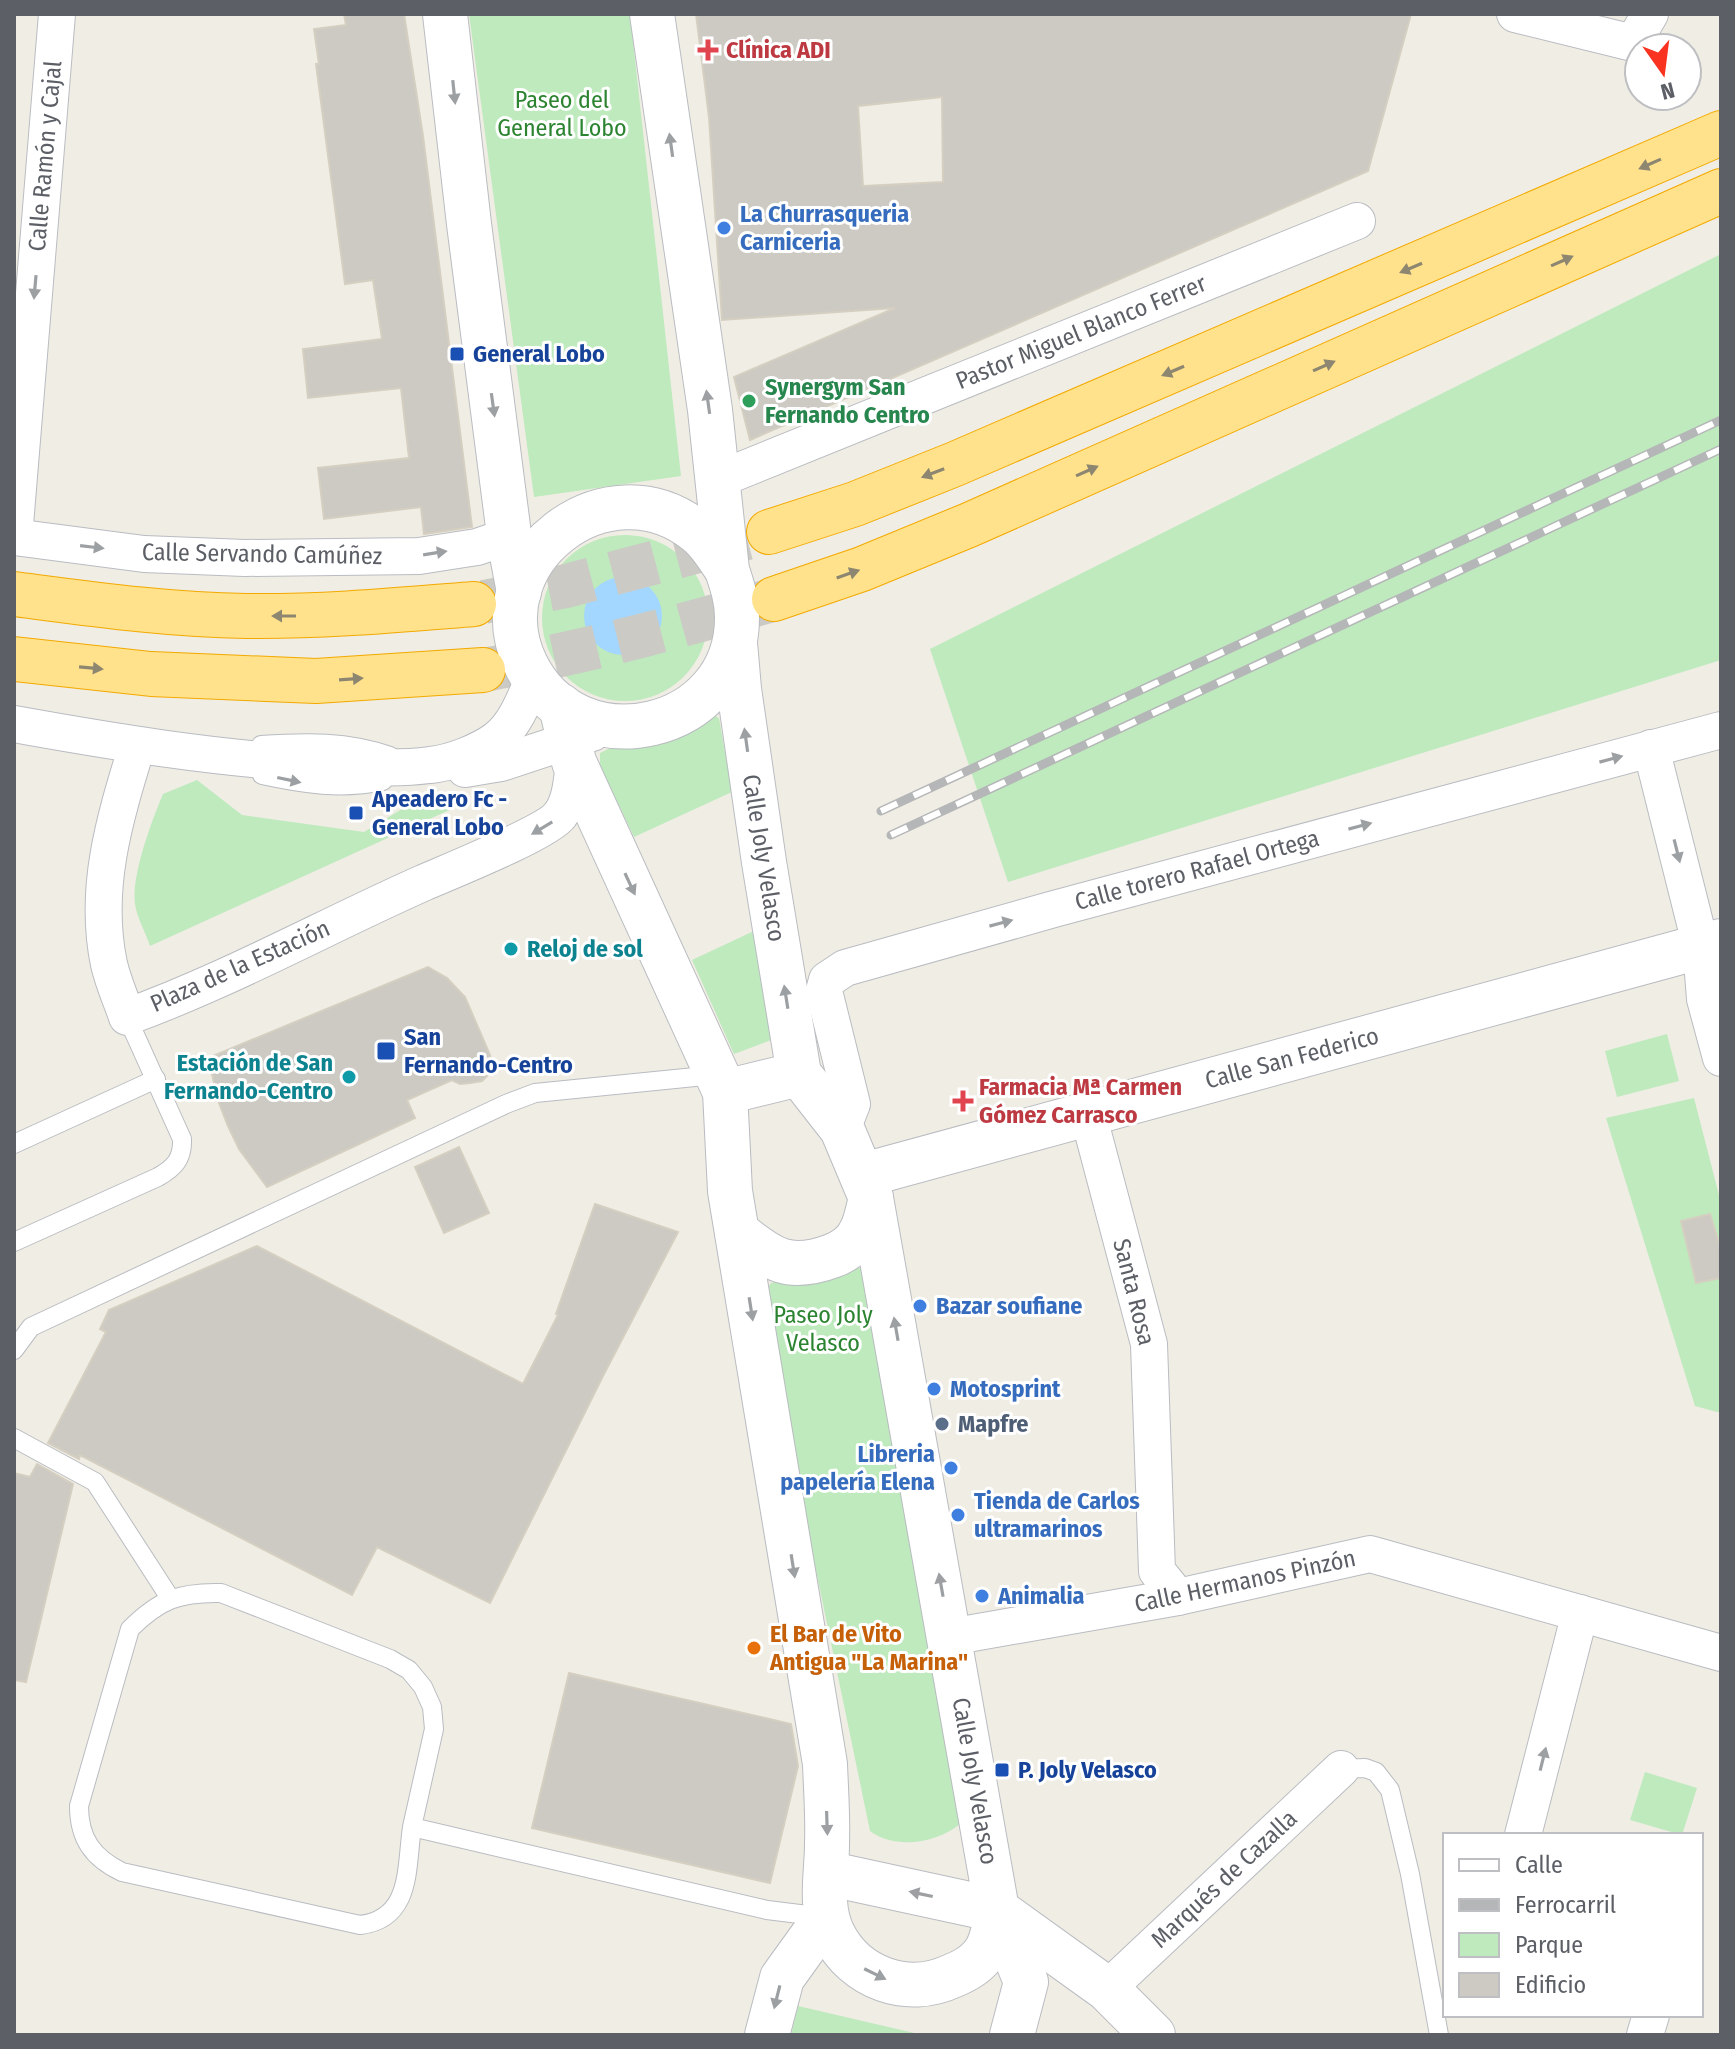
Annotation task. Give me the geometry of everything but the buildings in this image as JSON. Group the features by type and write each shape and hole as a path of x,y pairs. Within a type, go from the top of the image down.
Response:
{"highway":[{"path":"769,532 855,504 955,464 1721,133"},
{"path":"774,599 862,569 969,525 1721,191"},
{"path":"14,594 159,612 245,616 318,616 474,604"},
{"path":"14,659 151,674 316,681 483,670"}],"street":[{"name":"Calle Ramón y Cajal","path":"14,537 57,14"},
{"path":"445,14 469,224 519,592"},
{"path":"14,724 137,746 216,755 449,770 501,763 559,721 577,717 613,727 650,725 674,717 695,704 713,687 735,643 735,594 727,570 710,410 652,14"},
{"path":"1515,14 1642,28"},
{"name":"Pastor Miguel Blanco Ferrer","path":"717,480 1357,221"},
{"path":"727,570 714,549 696,531 675,518 652,510 627,507 603,509 569,524 541,548 527,569 519,592 516,617 518,641 526,665 559,721 721,1083 730,1191 824,1754 826,1917 848,1959 875,1976 913,1985 940,1982 962,1972 983,1956 995,1927 997,1910"},
{"name":"Calle Servando Camúñez","path":"14,537 144,554 245,558 419,556 477,547 509,536"},
{"name":"Calle Joly Velasco","path":"735,643 762,846 799,1074"},
{"path":"424,766 460,757 497,739 523,704 559,721"},
{"name":"Plaza de la Estación","path":"137,746 117,812 103,882 110,966 127,1017 189,995 361,911 531,834 560,816 570,791 559,721"},
{"name":"Calle torero Rafael Ortega","path":"842,1129 852,1104 824,991 827,980 845,968 1721,730"},
{"path":"1651,748 1711,944 1705,999 1721,1058"},
{"name":"Calle San Federico","path":"868,1186 1088,1114 1711,944"},
{"path":"721,1083 799,1074 842,1129 868,1186 860,1235 843,1252 817,1262 790,1265 765,1255 737,1232"},
{"name":"Santa Rosa","path":"1088,1114 1149,1344 1168,1584"},
{"name":"Calle Joly Velasco","path":"868,1186 997,1910 1026,1982 1012,2035"},
{"name":"Calle Hermanos Pinzón","path":"950,1637 1168,1584 1370,1554 1721,1653"},
{"path":"1524,1833 1580,1613"},
{"name":"Marqués de Cazalla","path":"1107,1989 1341,1769"},
{"path":"826,1873 997,1910 1107,1989 1153,2035"},
{"path":"767,2035 782,1978 826,1917"}],"lane":[{"path":"14,1242 158,1177 176,1165 181,1157 182,1139 127,1017"},
{"path":"14,1144 156,1079"},
{"path":"14,1350 31,1327 535,1093 721,1083"},
{"path":"14,1438 95,1482 170,1598"},
{"path":"195,1592 221,1593 390,1659 409,1670 428,1697 434,1729 412,1827 402,1897 396,1909 386,1918 360,1925 122,1872 107,1864 94,1853 85,1839 79,1823 79,1806 130,1629 148,1611 170,1598 195,1592"},
{"path":"1341,1769 1365,1768 1376,1772 1390,1790 1410,1874 1439,2035"},
{"path":"412,1827 767,1910 826,1917"}],"green space":[{"name":"Paseo del General Lobo","path":"469,14 630,14 681,476 534,497"},
{"path":"1721,254 1721,660 1008,882 930,649"},
{"path":"625,535 657,542 684,559 701,586 708,618 701,650 684,677 657,694 625,701 593,694 566,677 549,650 542,618 549,586 566,559 593,542"},
{"path":"710,713 719,718 732,792 634,837 600,765 600,753 665,735"},
{"path":"197,780 242,815 364,832 420,798 456,807 150,946 135,904 136,879 143,848 163,794"},
{"path":"756,930 771,1040 734,1054 692,960"},
{"path":"1667,1034 1679,1081 1617,1097 1605,1051"},
{"path":"1694,1098 1721,1203 1721,1413 1695,1406 1606,1118"},
{"name":"Paseo Joly Velasco","path":"849,1267 861,1268 960,1824 940,1836 916,1842 891,1841 870,1831 760,1300 771,1283"},
{"path":"1645,1772 1697,1788 1683,1833 1630,1820"},
{"path":"798,2006 923,2035 791,2035"}],"water":[{"path":"623,577 638,580 650,589 659,601 662,616 659,631 650,643 638,652 623,655 608,652 596,643 587,631 584,616 587,601 596,589 608,580"}],"tunnel":[{"path":"484,602 566,586 747,538"},
{"path":"489,669 632,638 772,600"}],"railway":[{"path":"881,811 1721,420"},
{"path":"891,835 1721,449"}],"place":[{"name":"Clínica ADI","path":"708,50"},
{"name":"La Churrasqueria Carniceria","path":"724,228"},
{"name":"General Lobo","path":"457,354"},
{"name":"Synergym San Fernando Centro","path":"749,401"},
{"name":"Apeadero Fc - General Lobo","path":"356,813"},
{"name":"Reloj de sol","path":"511,949"},
{"name":"San Fernando-Centro","path":"386,1051"},
{"name":"Estación de San Fernando-Centro","path":"349,1077"},
{"name":"Farmacia Mª Carmen Gómez Carrasco","path":"963,1101"},
{"name":"Bazar soufiane","path":"920,1306"},
{"name":"Motosprint","path":"934,1389"},
{"name":"Mapfre","path":"942,1424"},
{"name":"Libreria papelería Elena","path":"951,1468"},
{"name":"Tienda de Carlos ultramarinos","path":"958,1515"},
{"name":"Animalia","path":"982,1596"},
{"name":"El Bar de Vito Antigua \"La Marina\"","path":"754,1648"},
{"name":"P. Joly Velasco","path":"1002,1770"}]}
